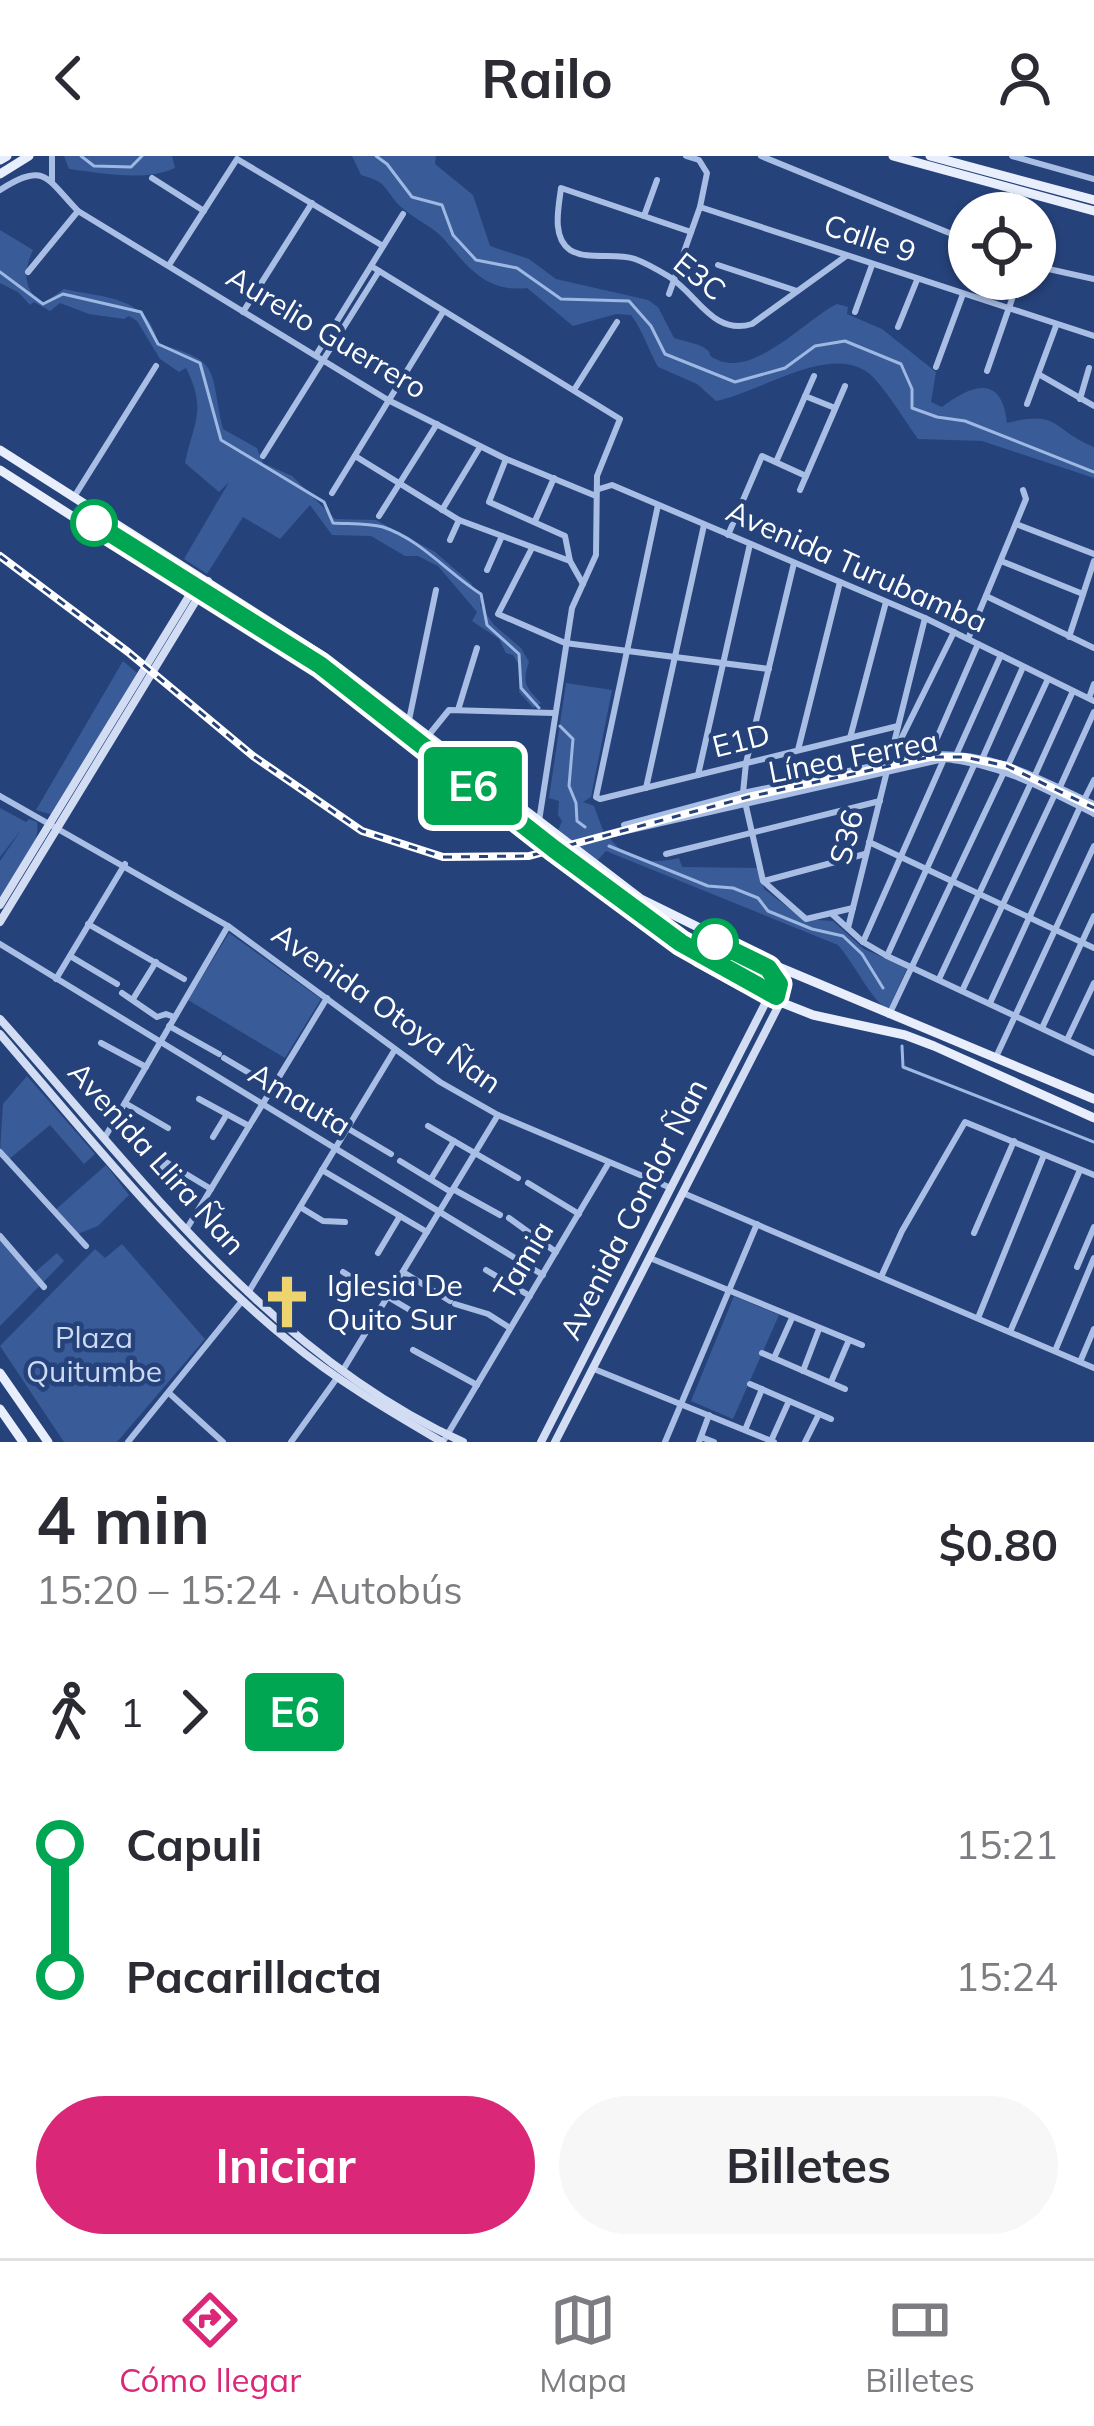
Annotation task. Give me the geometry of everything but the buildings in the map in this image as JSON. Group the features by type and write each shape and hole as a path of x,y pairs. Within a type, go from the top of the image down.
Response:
{"main road":[{"path":"0,174 29,156"},
{"path":"893,156 1094,211"},
{"path":"930,156 1094,200"},
{"path":"0,450 326,658 539,824 672,917 1094,1100"},
{"path":"0,470 316,673 680,952 780,1003 846,1025 905,1035 1094,1118"},
{"path":"0,922 205,579"},
{"path":"0,904 56,826"},
{"path":"661,938 674,931 672,917"},
{"path":"680,952 683,937 693,927"},
{"name":"Avenida Condor Ñan","path":"541,1442 768,998"},
{"name":"Avenida Condor Ñan","path":"555,1442 780,1003"},
{"name":"Avenida Llira Ñan","path":"0,1019 245,1297"},
{"name":"Avenida Llira Ñan","path":"0,1034 137,1193 245,1297 340,1374 444,1440 463,1442"},
{"path":"0,1373 48,1442"},
{"path":"0,1408 20,1440"}],"street":[{"path":"52,156 52,181"},
{"path":"669,294 700,207 706,166 686,156"},
{"path":"760,156 948,232"},
{"path":"1012,156 1094,182"},
{"path":"170,265 237,159 383,246"},
{"path":"0,190 28,173 52,181"},
{"path":"152,178 204,211"},
{"path":"657,180 644,216 691,232"},
{"name":"Aurelio Guerrero","path":"52,181 78,211 388,400 506,459 597,493"},
{"name":"E3C","path":"644,216 561,188 558,226 570,250 632,257 674,280 712,317 734,327 752,325 846,256"},
{"path":"243,312 312,203"},
{"name":"Calle 9","path":"700,207 948,289"},
{"path":"28,272 78,211"},
{"path":"263,456 324,360 403,214"},
{"path":"855,312 872,264"},
{"path":"718,265 797,291"},
{"path":"375,268 620,419 602,459 596,555 572,608 539,824"},
{"path":"316,355 375,268"},
{"path":"1056,271 1094,279"},
{"path":"898,327 917,279"},
{"path":"936,367 960,300"},
{"name":"Calle 9","path":"980,300 1094,336"},
{"path":"987,371 1011,300"},
{"path":"332,493 443,312"},
{"path":"574,390 617,322"},
{"path":"1027,404 1056,326"},
{"path":"74,497 156,366"},
{"path":"1080,399 1089,368"},
{"path":"1040,375 1094,406"},
{"path":"776,462 814,376"},
{"path":"800,490 845,386"},
{"path":"805,396 836,408"},
{"path":"379,516 436,424"},
{"path":"442,510 481,446"},
{"path":"355,456 459,520 571,561"},
{"path":"728,535 763,457 806,476"},
{"path":"506,459 489,502 565,536 583,584"},
{"path":"535,521 554,478"},
{"name":"Avenida Turubamba","path":"597,493 612,485 925,618 1092,700"},
{"path":"968,639 1026,500 1023,490"},
{"path":"626,651 658,505"},
{"path":"450,540 459,520"},
{"path":"1016,524 1094,557 1069,637"},
{"path":"646,788 704,525"},
{"path":"488,570 502,536"},
{"path":"698,775 750,544"},
{"path":"532,548 498,614 565,644 769,670"},
{"path":"1000,561 1083,594"},
{"path":"794,563 746,763 743,798 764,881 806,919 853,908"},
{"path":"799,750 840,582"},
{"path":"409,720 436,590"},
{"path":"986,596 1094,648"},
{"path":"850,738 886,602"},
{"name":"S36","path":"848,928 925,618"},
{"path":"889,765 954,632"},
{"path":"930,754 978,644"},
{"path":"458,710 477,648"},
{"name":"E1D","path":"626,651 596,797 600,799 898,726"},
{"path":"957,753 1001,655"},
{"path":"887,956 1024,667"},
{"path":"890,1015 1048,679"},
{"path":"1092,700 1094,684"},
{"path":"939,979 1073,691"},
{"path":"428,736 449,710 554,713"},
{"path":"962,991 1094,712"},
{"name":"Línea Ferrea","path":"624,825 930,754 957,753 1007,766 1082,803 1094,814"},
{"path":"863,942 944,758"},
{"name":"Línea Ferrea","path":"889,765 980,759"},
{"path":"990,1003 1094,780"},
{"name":"Avenida Otoya Ñan","path":"0,796 228,926 394,1051 498,1115 1094,1368"},
{"name":"Línea Ferrea","path":"613,834 743,798"},
{"path":"666,854 880,801"},
{"name":"Línea Ferrea","path":"1082,803 1094,804"},
{"path":"869,842 1094,948"},
{"path":"996,1057 1094,846"},
{"path":"764,881 866,854"},
{"path":"56,979 124,864"},
{"path":"832,914 887,956 1094,1052"},
{"path":"1042,1028 1094,916"},
{"path":"88,924 184,979"},
{"path":"105,1137 228,926"},
{"name":"Amauta","path":"0,944 543,1275"},
{"path":"70,956 117,984"},
{"path":"133,999 156,962"},
{"path":"1066,1040 1094,983"},
{"path":"122,993 157,1017 175,1017"},
{"path":"186,1230 327,998"},
{"path":"170,1027 273,1087"},
{"path":"101,1043 146,1067"},
{"path":"128,1442 245,1297 394,1051"},
{"path":"199,1099 249,1126"},
{"path":"124,1103 167,1128"},
{"path":"213,1137 227,1114"},
{"path":"291,1442 340,1374 498,1115"},
{"path":"881,1277 965,1122 1094,1175"},
{"path":"428,1126 518,1178"},
{"path":"347,1128 391,1154"},
{"path":"431,1179 454,1141"},
{"path":"974,1234 1014,1141"},
{"path":"0,1152 86,1246"},
{"path":"978,1318 1044,1154"},
{"path":"400,1161 504,1216 556,1252"},
{"path":"160,1173 166,1162 211,1190"},
{"name":"Tamia","path":"444,1440 608,1164"},
{"path":"1010,1332 1080,1169"},
{"path":"322,1170 427,1232"},
{"path":"528,1183 579,1214"},
{"path":"300,1207 323,1221 345,1222"},
{"path":"378,1253 400,1216"},
{"path":"665,1442 757,1224"},
{"path":"1077,1267 1094,1227"},
{"path":"0,1236 44,1287"},
{"path":"650,1258 862,1345"},
{"path":"1055,1351 1094,1258"},
{"path":"486,1270 530,1296"},
{"path":"343,1272 437,1326"},
{"path":"403,1272 452,1303 488,1314 510,1328"},
{"path":"774,1358 792,1317"},
{"path":"803,1370 820,1328"},
{"path":"1080,1362 1094,1328"},
{"path":"831,1382 849,1340"},
{"path":"413,1350 477,1385"},
{"path":"762,1353 845,1389"},
{"path":"592,1369 773,1442 789,1401"},
{"path":"750,1384 831,1419"},
{"path":"745,1430 762,1389"},
{"path":"169,1393 223,1442"},
{"path":"806,1442 819,1414"},
{"path":"709,1415 700,1439 714,1442"}],"green space":[{"path":"64,156 172,156 175,168 150,175 109,174 69,169"},
{"path":"352,156 436,156 435,164 473,195 490,246 529,259 556,279 648,300 658,307 674,338 703,347 718,360 748,361 837,304 848,307 847,314 882,329 936,372 931,402 942,407 974,389 992,390 1004,407 1007,423 1047,420 1094,447 1094,478 982,441 918,439 880,385 858,367 819,366 716,401 697,384 658,367 631,315 616,314 573,326 527,288 499,286 477,274 437,232 401,207 382,184 361,175"},
{"path":"0,230 33,250 27,279 42,304 64,289 135,308 153,328 158,344 194,356 210,371 223,429 257,448 263,463 292,476 335,519 376,520 435,552 472,584 471,589 483,595 480,605 494,625 521,648 529,662 527,685 541,703 533,708 519,692 521,668 513,655 472,621 477,612 438,566 418,556 405,556 371,536 332,535 310,505 280,539 243,517 207,574 184,559 229,482 219,492 185,463 197,405 186,368 179,372 160,359 129,316 89,314 60,303 50,311 34,302 30,305 0,283"},
{"path":"123,661 137,673 53,815 36,810"},
{"path":"566,683 612,690 591,797 583,802 594,806 604,833 570,843 557,833 562,821 559,801 549,798"},
{"path":"0,808 26,822 37,822 37,832 26,861 0,897 0,861 21,830 0,857"},
{"path":"608,835 622,851 639,859 679,858 682,867 758,868 764,889 803,919 833,921 864,949 907,968 888,1010 838,945 606,851 596,862 573,846"},
{"path":"229,933 321,999 285,1058 188,1000"},
{"path":"27,1076 95,1154 84,1164 50,1125 8,1160 0,1152 3,1104"},
{"path":"106,1165 129,1195 98,1226 75,1235 53,1212"},
{"path":"0,1238 33,1274 57,1253 64,1261 0,1326"},
{"name":"Plaza Quitumbe","path":"122,1244 205,1339 117,1442 64,1442 0,1346 95,1249 105,1258"},
{"path":"734,1296 779,1315 733,1419 691,1401"}],"waterway":[{"path":"81,156 94,166 131,167 142,156"},
{"path":"376,156 412,197 442,205 453,235 476,260 517,268 561,299 629,301 651,326 665,354 735,382 785,368 815,346 845,341 901,364 912,389 912,408 965,421 1094,472"},
{"path":"0,272 43,304 63,294 141,312 158,344 200,363 221,440 324,502 333,523 396,532 481,594 487,625 519,654 521,688 539,708"},
{"path":"560,726 573,739 569,786 577,821 585,827"},
{"path":"609,846 708,886 733,888 758,898 768,911 843,936 862,954 883,988"},
{"path":"902,1046 903,1067 1094,1142"}],"railway":[{"path":"0,556 128,652 253,756 362,831 443,857 529,856 748,797 930,757 964,757 1007,766 1094,808"}],"bus line":[{"name":"E6","path":"94,523 320,665 681,943 776,996 779,984 768,968 715,942"}],"place":[{"name":"Iglesia De Quito Sur","path":"287,1302"}]}
